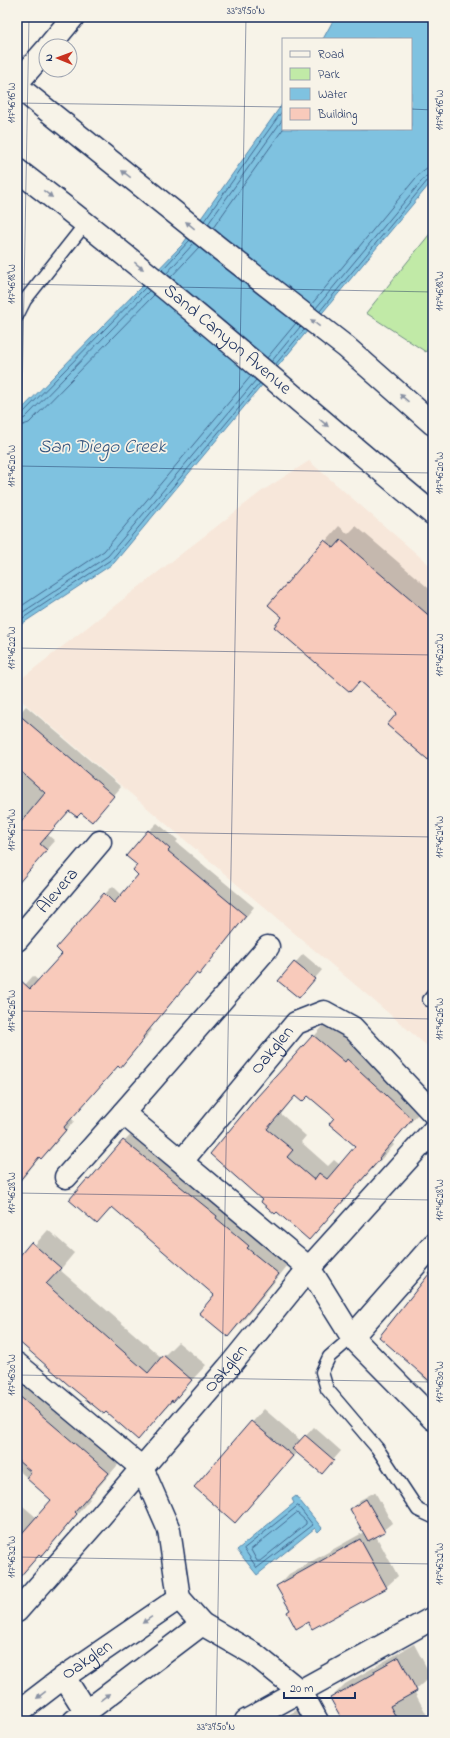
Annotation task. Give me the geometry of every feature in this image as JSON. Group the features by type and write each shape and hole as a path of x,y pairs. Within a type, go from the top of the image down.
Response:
{"street":[{"path":"56,38 73,17"},
{"path":"17,83 38,59"},
{"path":"17,86 220,249 346,347 433,424"},
{"name":"Sand Canyon Avenue","path":"17,170 86,223 182,301 433,514"},
{"name":"Alevera","path":"17,940 100,842"},
{"path":"66,1177 268,947"},
{"name":"Oakglen","path":"182,1160 296,1023 324,1012 353,1028 433,1113"},
{"path":"123,1113 182,1160 309,1268 352,1337 433,1420"},
{"name":"Oakglen","path":"17,1611 228,1368 309,1268 433,1131"},
{"path":"352,1337 433,1245"},
{"path":"17,1364 142,1468 169,1530 179,1598 202,1624 254,1654 301,1692 317,1721"},
{"name":"Oakglen","path":"17,1713 64,1677 179,1598"},
{"path":"246,1721 433,1618"},
{"path":"64,1677 80,1716 202,1624"}],"lane":[{"path":"17,316 25,300 86,223"},
{"path":"352,1337 329,1358 322,1372 327,1389 377,1448 418,1510 433,1517"}],"shaded area":[{"path":"309,461 433,568 433,1051 17,697 17,682 262,491"}],"green space":[{"path":"433,230 433,339 426,352 366,313"}],"water":[{"name":"San Diego Creek","path":"335,17 433,17 433,180 114,563 17,627 17,414 182,245 282,104 282,130 412,130 412,38 324,38"},
{"path":"296,1496 322,1528 318,1532 315,1528 257,1575 237,1550 294,1503 292,1499"}],"building":[{"path":"324,540 334,548 341,540 433,619 433,764 387,725 397,713 360,681 350,692 274,627 282,617 268,605"},
{"path":"17,713 114,796 92,822 81,813 77,817 69,811 40,844 47,850 17,885 17,827 45,793 17,768"},
{"path":"148,830 170,849 168,851 246,916 199,975 196,973 143,1037 144,1039 120,1068 118,1066 64,1127 66,1130 41,1159 39,1157 17,1184 17,977 30,989 62,954 56,948 104,893 114,903 138,875 133,870 137,865 126,856"},
{"path":"294,962 315,979 299,998 278,981"},
{"path":"313,1035 345,1062 347,1059 412,1119 379,1158 380,1159 309,1240 277,1212 275,1214 261,1202 262,1200 210,1154 257,1097","holes":["295,1096 302,1102 308,1096 334,1118 329,1124 355,1146 327,1179 319,1173 314,1180 287,1157 293,1150 267,1129"]},
{"path":"123,1140 217,1216 216,1218 249,1246 247,1248 279,1274 228,1337 199,1313 214,1295 112,1207 97,1224 69,1200 87,1179 89,1180"},
{"path":"31,1242 61,1268 46,1284 148,1373 163,1355 192,1380 173,1402 172,1400 138,1440 106,1412 104,1414 72,1388 17,1340 17,1259"},
{"path":"433,1269 433,1384 379,1337"},
{"path":"17,1394 109,1473 75,1512 77,1514 41,1557 39,1555 17,1580 17,1539 51,1500 26,1478 31,1472 17,1460"},
{"path":"251,1421 293,1456 235,1523 194,1487"},
{"path":"305,1435 334,1460 322,1474 292,1449"},
{"path":"366,1499 385,1532 368,1541 350,1509"},
{"path":"360,1539 387,1588 312,1629 308,1622 296,1629 287,1612 290,1610 276,1586"},
{"path":"399,1657 417,1691 390,1706 398,1721 343,1721 330,1698 375,1673 374,1671"}]}
